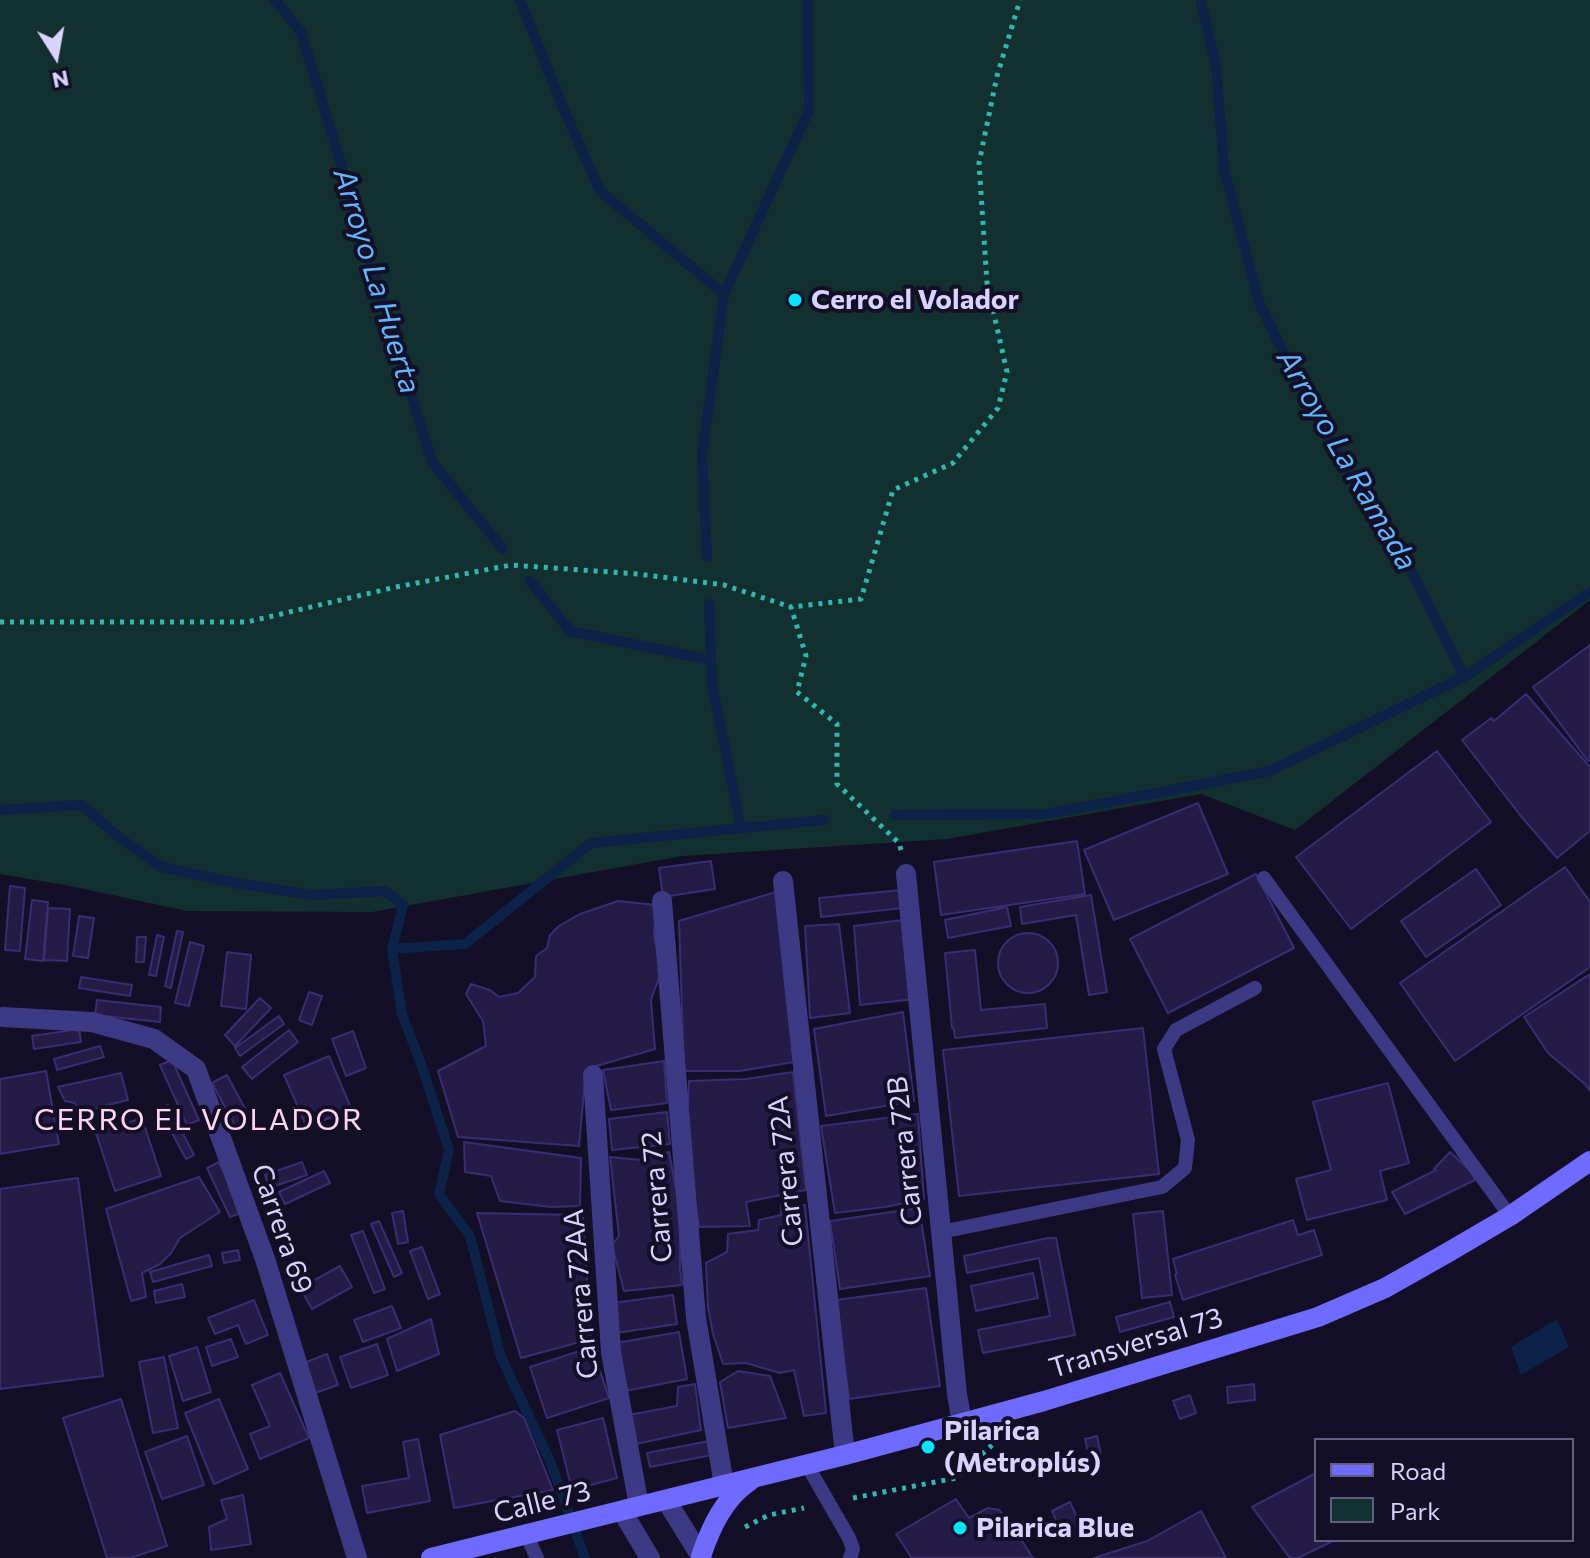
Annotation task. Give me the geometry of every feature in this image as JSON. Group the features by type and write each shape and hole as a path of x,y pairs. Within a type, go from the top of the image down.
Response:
{"main road":[{"name":"Transversal 73","path":"666,1500 1044,1401 1318,1317 1385,1288 1510,1216 1590,1161"},
{"path":"701,1557 714,1521 731,1498 748,1482 777,1472"},
{"name":"Calle 73","path":"431,1558 666,1500"}],"street":[{"name":"Carrera 72B","path":"906,874 962,1423"},
{"name":"Carrera 72A","path":"783,881 845,1455"},
{"name":"Carrera 72","path":"662,901 696,1318 724,1485"},
{"name":"Carrera 69","path":"3,1017 92,1022 154,1039 196,1069 265,1259 357,1558"},
{"name":"Carrera 72AA","path":"593,1075 611,1352 630,1508"},
{"path":"666,1500 701,1557"},
{"path":"630,1508 650,1558"}],"lane":[{"path":"1264,878 1510,1216"},
{"path":"941,1232 1162,1187 1185,1168 1188,1140 1164,1049 1176,1030 1255,988"},
{"path":"807,1465 849,1538 853,1549 850,1558"},
{"path":"536,1532 537,1558"}],"path":[{"path":"0,622 247,622 396,587 511,565 638,574 724,585 791,607 861,599 893,490 953,463 998,408 1007,372 987,283 979,163 997,76 1020,0"},
{"path":"791,607 806,656 797,692 837,724 837,784 899,843 906,874"}],"green space":[{"name":"Cerro el Volador","path":"0,0 1590,0 1590,600 1295,830 1201,794 947,839 682,856 372,912 187,911 0,874"}],"water":[{"path":"1557,1319 1569,1347 1521,1375 1511,1347"}],"building":[{"path":"1590,645 1590,760 1588,761 1533,687"},
{"path":"1526,694 1590,767 1590,831 1557,858 1462,740 1491,718 1494,721"},
{"path":"1437,751 1491,822 1351,929 1296,857"},
{"path":"1198,803 1228,874 1114,920 1084,850"},
{"path":"1077,841 1085,894 941,915 934,862"},
{"path":"711,861 715,889 663,897 659,868"},
{"path":"1565,867 1590,902 1590,967 1455,1061 1400,983"},
{"path":"1476,869 1501,905 1426,957 1401,921"},
{"path":"1256,874 1294,948 1168,1013 1130,939"},
{"path":"10,886 25,888 20,951 5,950"},
{"path":"901,890 903,908 821,917 819,898"},
{"path":"776,892 794,1062 740,1071 684,1071 679,921"},
{"path":"1091,895 1107,992 1089,995 1076,915 1022,924 1020,907"},
{"path":"32,900 48,902 43,961 25,959"},
{"path":"618,901 656,905 654,935 661,972 651,1000 655,1049 586,1069 579,1146 458,1137 438,1071 486,1046 483,1021 466,994 471,984 490,990 499,997 518,993 535,977 536,956 547,948 550,935 559,926 580,914"},
{"path":"1007,907 1011,926 948,938 945,920"},
{"path":"48,908 70,909 67,961 44,960"},
{"path":"79,916 94,918 88,958 73,956"},
{"path":"903,920 916,999 860,1005 854,926"},
{"path":"839,924 850,1013 810,1018 805,926"},
{"path":"177,931 183,932 171,988 165,986"},
{"path":"1028,933 1040,935 1049,942 1056,951 1056,975 1049,984 1040,991 1028,993 1016,991 1007,984 1000,975 998,963 1000,951 1007,942 1016,935"},
{"path":"157,935 164,937 156,976 149,975"},
{"path":"137,937 146,937 144,962 136,962"},
{"path":"190,942 204,946 189,1006 175,1003"},
{"path":"975,950 981,1010 1045,1004 1047,1028 955,1038 945,953"},
{"path":"227,952 251,955 246,1009 221,1006"},
{"path":"1590,974 1590,1091 1548,1053 1524,1017"},
{"path":"81,977 132,985 130,996 79,988"},
{"path":"309,992 322,996 312,1025 299,1020"},
{"path":"260,998 271,1008 235,1046 225,1035"},
{"path":"97,1000 161,1007 160,1022 95,1015"},
{"path":"903,1012 914,1101 826,1116 814,1029"},
{"path":"279,1016 284,1024 240,1056 235,1048"},
{"path":"1143,1028 1159,1174 959,1196 943,1050"},
{"path":"79,1029 81,1042 34,1049 32,1036"},
{"path":"289,1030 298,1042 252,1079 242,1067"},
{"path":"353,1031 366,1068 346,1076 332,1039"},
{"path":"100,1046 104,1057 57,1070 54,1059"},
{"path":"329,1056 351,1108 307,1128 284,1075"},
{"path":"172,1060 199,1120 187,1125 160,1065"},
{"path":"664,1061 667,1103 611,1110 603,1070"},
{"path":"46,1071 59,1144 0,1154 0,1079"},
{"path":"793,1072 806,1190 746,1202 750,1226 699,1227 686,1147 689,1081 746,1079"},
{"path":"121,1073 128,1100 80,1112 75,1103 65,1101 58,1087"},
{"path":"227,1075 250,1118 235,1126 212,1083"},
{"path":"1388,1083 1409,1163 1380,1171 1387,1200 1307,1220 1296,1179 1331,1170 1313,1102"},
{"path":"168,1105 194,1155 186,1159 159,1109"},
{"path":"667,1112 670,1144 612,1150 609,1119"},
{"path":"918,1114 924,1199 835,1213 821,1126"},
{"path":"142,1118 161,1176 115,1191 96,1133"},
{"path":"464,1142 581,1158 580,1206 551,1207 500,1201 491,1176 465,1172"},
{"path":"669,1152 680,1210 682,1285 624,1291 612,1245 619,1236 610,1157 641,1160"},
{"path":"1450,1152 1472,1172 1475,1180 1405,1214 1392,1192 1436,1170"},
{"path":"219,1162 243,1212 230,1217 207,1168"},
{"path":"302,1162 307,1175 269,1188 265,1175"},
{"path":"324,1171 330,1183 285,1204 279,1192"},
{"path":"199,1177 220,1212 180,1238 160,1264 142,1273 146,1297 131,1301 106,1209"},
{"path":"78,1178 103,1376 0,1389 0,1189"},
{"path":"781,1205 805,1205 826,1413 804,1416 794,1370 780,1373 746,1363 723,1364 713,1334 706,1263 727,1252 728,1234 758,1230 759,1220 781,1215"},
{"path":"919,1208 930,1276 840,1289 830,1221"},
{"path":"403,1211 408,1242 398,1244 392,1213"},
{"path":"1163,1211 1172,1295 1142,1298 1133,1214"},
{"path":"477,1213 576,1215 583,1218 591,1339 521,1358"},
{"path":"1293,1220 1298,1235 1314,1230 1322,1255 1183,1300 1173,1259"},
{"path":"379,1221 402,1273 394,1277 371,1224"},
{"path":"363,1231 385,1289 374,1293 351,1235"},
{"path":"1056,1238 1075,1335 983,1353 978,1330 1050,1316 1039,1258 967,1273 964,1256"},
{"path":"422,1247 440,1294 428,1299 410,1251"},
{"path":"238,1250 240,1260 224,1263 222,1253"},
{"path":"209,1255 212,1266 153,1282 150,1272"},
{"path":"340,1266 352,1287 312,1309 300,1288"},
{"path":"1033,1273 1038,1298 976,1311 971,1286"},
{"path":"182,1284 185,1297 156,1303 154,1291"},
{"path":"926,1288 940,1386 849,1399 836,1300"},
{"path":"673,1295 677,1324 616,1333 612,1303"},
{"path":"254,1300 268,1335 246,1344 238,1325 215,1334 208,1318"},
{"path":"1170,1302 1174,1317 1120,1332 1116,1317"},
{"path":"392,1306 401,1328 363,1342 354,1320"},
{"path":"431,1319 439,1354 397,1371 387,1339"},
{"path":"679,1332 687,1379 625,1391 616,1343"},
{"path":"231,1339 238,1357 212,1366 206,1347"},
{"path":"377,1344 388,1375 351,1388 340,1357"},
{"path":"197,1347 211,1392 183,1401 169,1356"},
{"path":"592,1347 609,1398 547,1418 530,1367"},
{"path":"327,1354 338,1385 315,1393 304,1363"},
{"path":"164,1357 178,1428 153,1433 139,1362"},
{"path":"738,1371 770,1376 786,1418 728,1428 720,1382"},
{"path":"280,1373 309,1438 260,1459 250,1434 270,1426 252,1385"},
{"path":"695,1384 701,1430 636,1444 628,1415 677,1406 678,1387"},
{"path":"1254,1384 1255,1400 1228,1403 1227,1387"},
{"path":"1190,1395 1196,1413 1180,1419 1173,1401"},
{"path":"121,1399 167,1546 130,1558 107,1558 63,1418"},
{"path":"219,1399 248,1469 214,1484 185,1413"},
{"path":"515,1411 524,1418 553,1490 454,1508 440,1435"},
{"path":"603,1418 617,1478 572,1490 557,1430"},
{"path":"187,1436 204,1485 162,1499 145,1452"},
{"path":"1097,1436 1101,1455 1089,1457 1085,1439"},
{"path":"418,1439 430,1501 367,1513 362,1486 409,1478 403,1442"},
{"path":"709,1441 712,1455 650,1467 647,1453"},
{"path":"1314,1474 1314,1542 1331,1542 1298,1558 1290,1558 1252,1507"},
{"path":"243,1495 251,1544 211,1550 209,1527 227,1519 221,1500"},
{"name":"Pilarica Blue","path":"956,1499 969,1518 988,1508 999,1510 1033,1558 912,1558 896,1534"},
{"path":"1070,1502 1082,1528 1064,1538 1052,1511"},
{"path":"1201,1511 1226,1558 1094,1558 1147,1541"}],"waterway":[{"name":"Arroyo La Huerta","path":"275,0 301,32 432,462 503,549"},
{"path":"520,0 600,191 724,294"},
{"path":"707,557 702,455 724,294 809,110 808,0"},
{"name":"Arroyo La Ramada","path":"1201,3 1216,65 1224,169 1259,302 1311,409 1411,570 1464,677"},
{"name":"Arroyo La Huerta","path":"530,581 570,631 711,660"},
{"path":"895,815 1047,814 1270,771 1464,677 1590,592"},
{"path":"709,604 712,684 741,828"},
{"path":"0,810 82,805 121,839 162,867 234,883 314,895 385,891 403,905 392,949 402,1014 449,1150 439,1194 470,1236 501,1357 550,1461 585,1558"},
{"path":"392,949 465,944 591,843 824,820"}],"place":[{"name":"Cerro el Volador","path":"795,300"},
{"name":"Pilarica (Metroplús)","path":"928,1447"},
{"name":"Pilarica Blue","path":"960,1528"}],"district":[{"name":"CERRO EL VOLADOR","path":"199,1120"}]}
